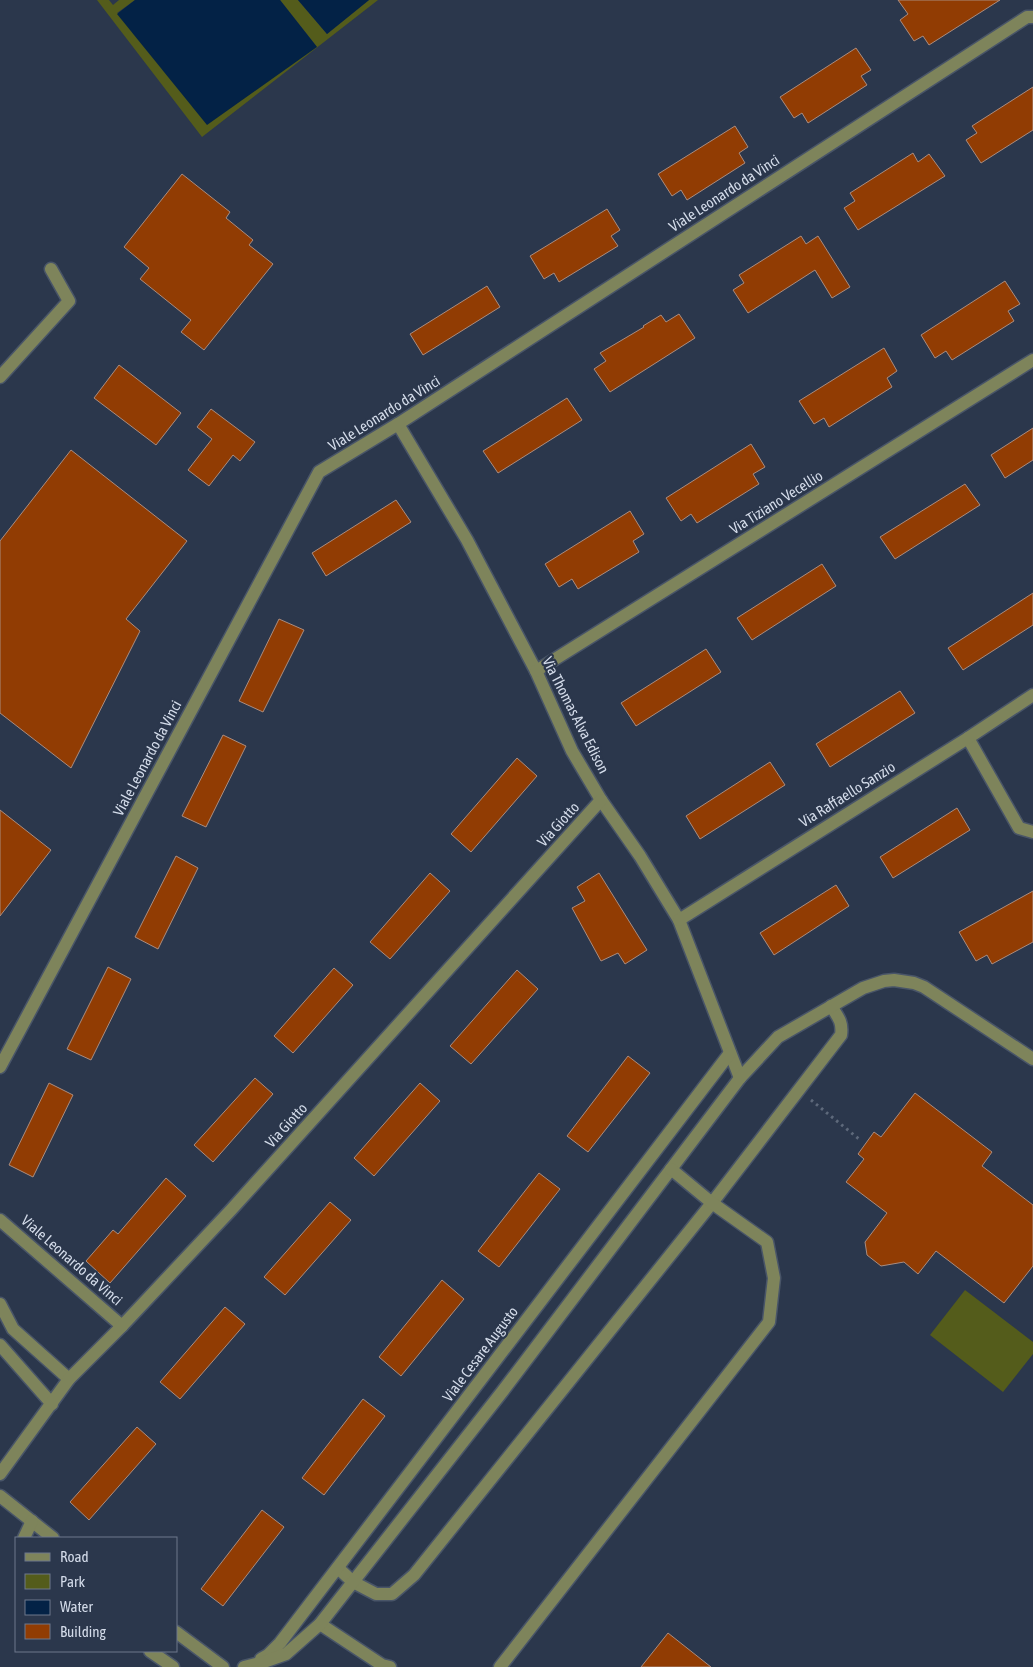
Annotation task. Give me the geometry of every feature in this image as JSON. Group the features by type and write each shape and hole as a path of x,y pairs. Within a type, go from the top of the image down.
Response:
{"street":[{"name":"Viale Leonardo da Vinci","path":"0,1066 319,472 398,424 1027,17 1033,17"},
{"path":"0,377 69,301 51,269"},
{"name":"Via Tiziano Vecellio","path":"536,671 1033,360"},
{"name":"Via Thomas Alva Edison","path":"398,424 467,540 536,671 572,751 601,800 640,856 679,920 740,1078"},
{"name":"Via Raffaello Sanzio","path":"679,920 1033,695"},
{"path":"968,738 1019,828 1033,832"},
{"name":"Via Giotto","path":"0,1474 69,1378 122,1326 231,1210 601,800"},
{"name":"Viale Cesare Augusto","path":"247,1667 286,1654 320,1624 502,1392 740,1078 778,1037 873,983 894,980 914,983 924,987 1033,1059"},
{"path":"338,1568 353,1582 376,1594 392,1594 414,1575 712,1203 841,1035 842,1027 831,1006"},
{"name":"Viale Cesare Augusto","path":"247,1667 268,1656 280,1643 730,1053"},
{"path":"500,1667 769,1322 774,1278 767,1242 712,1203 671,1169"},
{"name":"Viale Leonardo da Vinci","path":"0,1220 122,1326"},
{"path":"0,1304 13,1329 69,1378"},
{"path":"0,1345 52,1404"},
{"path":"0,1496 52,1537"},
{"path":"24,1537 32,1521"},
{"path":"320,1624 382,1665 390,1667"},
{"path":"178,1633 223,1667"},
{"path":"151,1652 173,1667"}],"path":[{"path":"798,1091 859,1139"}],"green space":[{"path":"97,0 109,0 113,5 119,0 135,0 117,13 317,47 280,0 298,0 327,34 369,0 378,0 202,137"},
{"path":"965,1290 1033,1342 1033,1354 1003,1392 930,1335"}],"water":[{"path":"135,0 280,0 317,47 207,125 117,14"},
{"path":"298,0 369,0 327,34"}],"building":[{"path":"898,0 1000,0 929,45 923,36 914,41 900,20 908,14"},
{"path":"856,48 871,70 861,76 867,85 808,123 802,113 794,118 780,97"},
{"path":"1033,87 1033,130 981,163 966,140 977,133 972,126"},
{"path":"735,126 748,147 739,153 745,163 687,200 681,190 672,196 658,174"},
{"path":"913,153 918,162 929,154 945,176 858,230 844,208 855,201 850,193"},
{"path":"182,174 230,212 226,218 253,240 249,245 273,264 204,350 181,332 191,320 140,279 149,268 124,247"},
{"path":"607,209 620,230 611,236 618,246 559,282 554,273 544,279 530,256"},
{"path":"801,236 806,244 818,236 850,287 832,298 815,270 748,313 733,290 744,283 739,275"},
{"path":"1005,281 1020,304 1008,311 1014,321 952,360 946,351 935,358 921,335"},
{"path":"487,286 500,307 423,355 410,334"},
{"path":"679,314 695,338 610,392 594,369 606,361 600,353 661,315 666,322"},
{"path":"884,348 897,371 887,378 892,387 829,427 824,418 814,424 799,401"},
{"path":"119,365 181,413 156,445 94,398"},
{"path":"567,398 582,420 498,473 483,451"},
{"path":"211,409 255,442 240,461 233,455 209,486 188,470 212,439 197,427"},
{"path":"1033,428 1033,460 1005,478 991,455"},
{"path":"751,444 765,467 753,474 759,484 697,523 691,514 681,521 666,498"},
{"path":"71,450 187,541 126,619 140,631 71,768 0,713 0,541"},
{"path":"965,484 980,505 895,559 880,537"},
{"path":"396,500 411,522 326,576 312,553"},
{"path":"630,511 644,534 633,541 639,552 578,589 572,579 559,587 545,564"},
{"path":"822,564 836,586 752,640 737,618"},
{"path":"1033,593 1033,625 963,670 948,648"},
{"path":"279,619 304,630 263,712 239,701"},
{"path":"706,649 721,672 636,726 621,703"},
{"path":"900,691 915,713 830,767 816,744"},
{"path":"223,735 246,746 206,827 182,816"},
{"path":"517,758 537,776 471,852 451,834"},
{"path":"770,762 785,785 700,839 686,816"},
{"path":"957,808 970,830 893,878 880,857"},
{"path":"0,810 51,850 0,916"},
{"path":"176,856 198,868 158,949 135,937"},
{"path":"430,873 450,891 390,959 370,942"},
{"path":"599,873 647,950 625,964 618,953 601,961 572,908 585,901 577,887"},
{"path":"836,885 849,906 774,955 760,933"},
{"path":"1033,891 1033,942 992,964 987,955 976,961 959,932"},
{"path":"108,967 131,979 91,1060 67,1049"},
{"path":"334,968 353,985 293,1053 274,1036"},
{"path":"517,970 538,989 471,1064 450,1046"},
{"path":"628,1056 650,1073 588,1152 567,1136"},
{"path":"255,1078 273,1094 213,1162 194,1145"},
{"path":"49,1083 73,1095 33,1177 9,1165"},
{"path":"420,1083 440,1101 374,1176 354,1158"},
{"path":"915,1093 992,1152 982,1166 1033,1205 1033,1266 1004,1303 936,1251 918,1274 904,1262 881,1266 867,1255 865,1242 887,1213 846,1182 864,1159 858,1154 874,1132 881,1137"},
{"path":"539,1173 560,1189 499,1267 478,1251"},
{"path":"166,1178 186,1196 110,1283 86,1261 113,1230 118,1234"},
{"path":"330,1202 351,1220 285,1295 264,1277"},
{"path":"442,1280 464,1299 401,1376 379,1357"},
{"path":"225,1307 245,1324 180,1399 160,1382"},
{"path":"363,1399 385,1416 324,1495 302,1478"},
{"path":"137,1427 156,1444 89,1520 70,1502"},
{"path":"262,1510 284,1527 223,1606 201,1589"},
{"path":"668,1633 711,1667 641,1667"}]}
